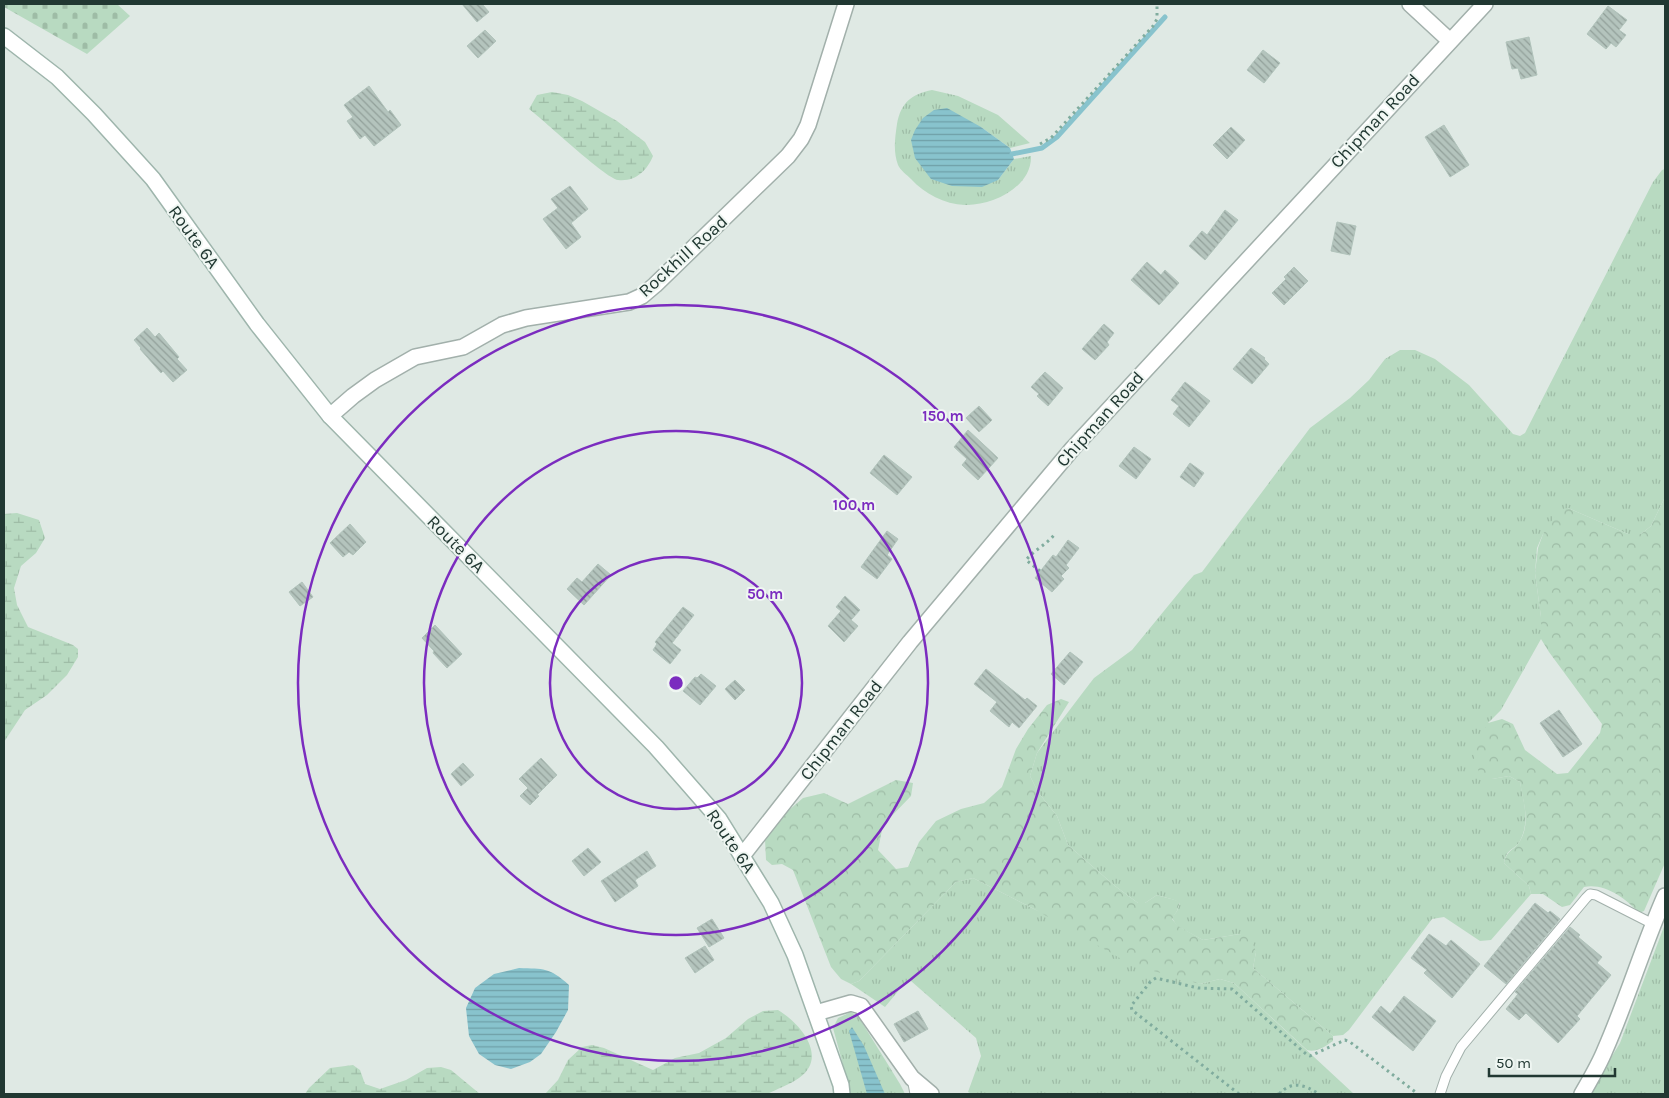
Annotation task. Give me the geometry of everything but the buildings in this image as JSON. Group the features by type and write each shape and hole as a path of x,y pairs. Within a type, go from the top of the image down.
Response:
{"street":[{"name":"Rockhill Road","path":"330,416 375,380 415,357 463,347 502,325 526,318 629,302 642,296 788,156 801,139 808,124 846,4"},
{"path":"1410,4 1450,41"},
{"name":"Chipman Road","path":"742,856 910,642 1073,448 1485,4"},
{"name":"Route 6A","path":"4,36 57,77 94,114 153,179 257,324 330,416 656,747 719,819 771,904 795,955 842,1094"},
{"path":"1582,1094 1605,1052 1665,896"},
{"path":"816,1013 851,1003 861,1006 912,1078 931,1094"}],"lane":[{"path":"1440,1094 1446,1076 1462,1047 1590,894 1596,895 1653,924"},
{"path":"912,1078 915,1094"}],"path":[{"path":"1040,144 1051,138 1153,26 1157,19 1157,4"},
{"path":"1040,571 1026,560 1054,535"},
{"path":"1239,1094 1132,1010 1131,1006 1151,981 1156,978 1198,988 1232,989 1306,1054 1310,1056 1345,1040 1418,1094"},
{"path":"1279,1094 1284,1089 1296,1084 1307,1086 1319,1094"}],"green space":[{"path":"4,4 117,4 130,16 87,54 4,7"},
{"path":"932,90 958,96 998,115 1030,143 1010,148 981,127 998,180 1014,159 1031,156 1030,167 1018,185 998,198 987,202 965,205 950,203 929,194 902,171 896,160 895,150 897,124 901,110 908,100"},
{"path":"552,92 568,95 582,101 617,121 645,142 653,156 644,171 630,179 618,180 611,177 529,109 537,95"},
{"path":"1665,169 1665,497 1651,526 1641,534 1628,534 1568,508 1543,534 1537,548 1535,573 1541,617 1541,639 1501,710 1488,723 1492,779 1509,776 1520,782 1525,812 1523,834 1518,844 1507,854 1504,863 1529,886 1531,894 1491,940 1480,941 1444,917 1432,919 1349,1030 1343,1035 1333,1036 1253,968 1256,952 1240,934 1203,940 1177,926 1172,918 1180,903 1157,895 1145,903 1138,903 1115,886 1068,845 1057,816 1038,792 1030,776 1037,753 1094,678 1132,650 1194,575 1202,572 1310,428 1350,398 1369,380 1385,359 1400,350 1415,350 1435,359 1469,385 1513,434 1520,436 1525,433 1653,182 1662,170"},
{"path":"1665,497 1665,863 1644,911 1639,913 1621,897 1607,890 1592,886 1584,887 1570,905 1562,907 1543,894 1531,894 1529,886 1504,863 1507,855 1520,841 1525,827 1526,819 1520,782 1509,776 1492,779 1479,772 1473,752 1488,723 1502,719 1513,724 1525,750 1557,774 1568,773 1600,733 1602,724 1541,639 1541,617 1535,573 1538,548 1543,534 1559,510 1568,508 1628,534 1641,534 1651,526"},
{"path":"17,513 39,520 45,538 36,553 21,566 14,588 17,605 28,627 73,645 78,649 78,657 67,675 47,695 25,710 4,742 4,514"},
{"path":"1061,699 1069,702 1037,753 1030,776 1038,792 1057,816 1068,845 1115,886 1138,903 1145,903 1157,895 1180,902 1172,919 1178,926 1203,940 1240,934 1251,939 1256,952 1253,968 1333,1036 1333,1041 1317,1050 1307,1050 1234,983 1220,979 1200,984 1132,965 1034,909 973,878 956,882 859,981 851,984 841,979 831,967 793,870 782,864 772,865 766,860 765,839 774,823 803,798 824,793 848,804 896,780 913,783 911,796 883,825 878,850 896,869 908,867 919,842 936,821 961,809 984,803 1002,787 1016,749 1028,729 1047,705"},
{"path":"973,878 1034,909 1200,984 1220,979 1234,983 1354,1094 972,1094 968,1092 981,1056 976,1038 911,981 904,984 885,1007 851,984 859,981 956,882"},
{"path":"1665,924 1665,1094 1589,1094 1620,1043"},
{"path":"778,1010 795,1023 808,1041 811,1060 808,1070 799,1078 767,1094 545,1094 558,1080 568,1060 582,1047 592,1045 604,1048 653,1070 675,1058 699,1053 726,1038 748,1019 763,1011"},
{"path":"851,1012 858,1016 905,1094 851,1094 833,1028 838,1018"},
{"path":"353,1065 360,1070 365,1084 380,1089 406,1080 427,1068 441,1067 451,1070 480,1094 305,1094 330,1068"}],"water":[{"path":"947,108 981,127 1010,148 1014,159 998,180 982,187 952,186 931,179 915,158 911,140 915,130 923,118 934,110"},
{"path":"519,968 546,970 569,985 568,1010 541,1054 530,1062 511,1069 495,1065 479,1054 469,1036 466,1008 475,988 494,974"},
{"path":"852,1027 864,1046 885,1094 867,1094 849,1031"}],"waterway":[{"path":"1012,154 1042,148 1057,137 1165,17"}]}
